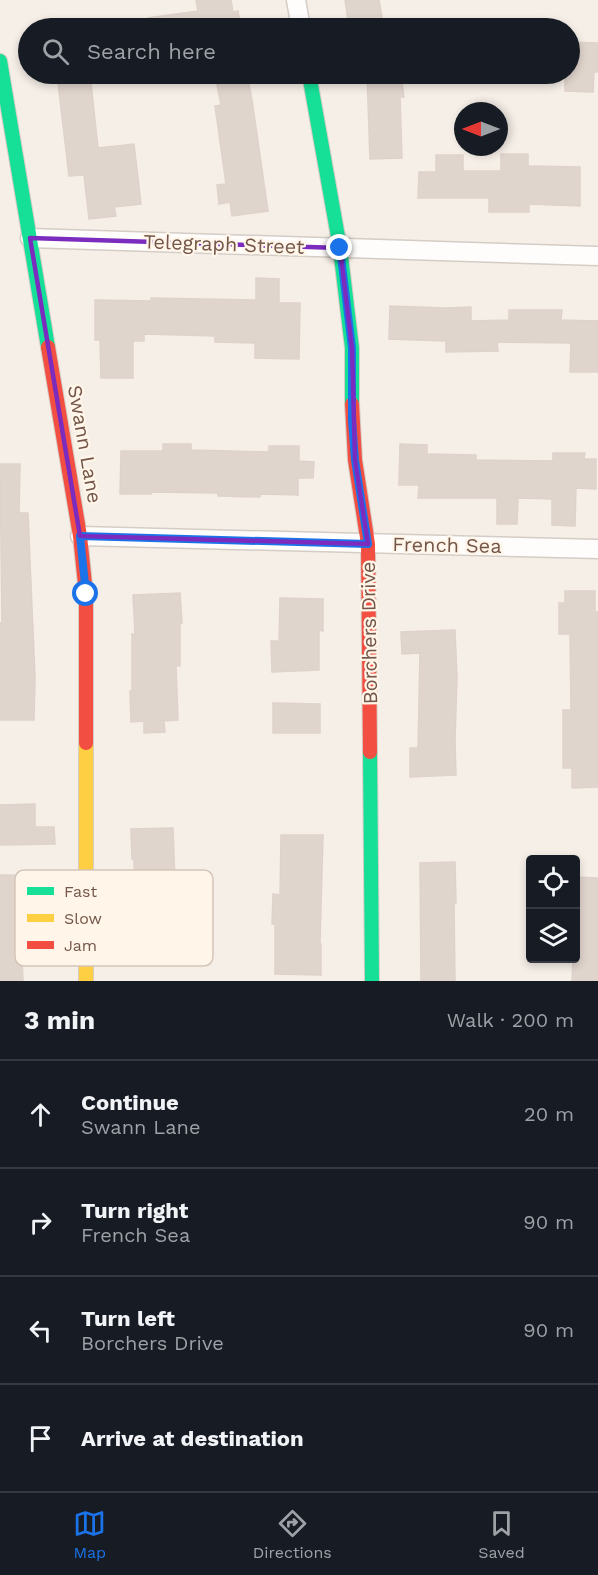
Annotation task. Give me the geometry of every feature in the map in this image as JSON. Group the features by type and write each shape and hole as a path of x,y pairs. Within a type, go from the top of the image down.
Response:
{"street":[{"path":"296,0 299,18"},
{"name":"Swann Lane","path":"0,62 80,536 86,594 86,870"},
{"name":"Borchers Drive","path":"311,84 340,248 352,348 352,420 355,460 368,544 372,981"},
{"name":"Telegraph Street","path":"30,238 598,256"},
{"name":"French Sea","path":"80,536 598,549"}],"highlighted area":[{"path":"30,238 340,248 352,348 355,460 368,544 80,536"}],"building":[{"path":"196,0 231,0 233,12 238,11 239,18 148,18 198,11"},
{"path":"345,0 379,0 382,18 348,18"},
{"path":"580,42 598,43 598,72 594,72 593,92 565,91 565,84 580,84"},
{"path":"58,84 91,84 98,148 134,144 141,204 114,207 116,216 89,219 84,175 69,176"},
{"path":"217,84 249,84 268,211 232,216 230,202 219,204 217,185 226,184 215,106 221,105"},
{"path":"367,84 402,84 404,97 400,97 402,158 370,159"},
{"path":"508,154 528,154 528,166 580,167 580,206 529,204 529,212 489,212 489,198 418,198 419,172 436,172 436,155 463,156 463,171 501,171 501,156 508,156"},
{"path":"256,278 279,279 279,303 300,303 299,359 255,358 255,343 215,342 215,336 144,334 144,341 133,341 133,378 101,378 100,340 95,340 95,300 151,301 151,298 256,300"},
{"path":"390,306 471,307 471,321 509,320 509,310 562,310 561,320 598,321 598,372 570,372 571,343 497,342 498,351 446,352 446,341 389,339"},
{"path":"163,444 191,444 191,450 269,452 269,446 299,446 299,461 314,462 313,478 298,478 298,495 260,494 260,497 218,496 218,493 120,494 121,451 163,451"},
{"path":"400,444 427,445 427,454 476,455 476,460 553,461 553,453 585,453 584,459 596,459 596,489 576,488 575,526 552,525 552,499 518,498 517,524 497,524 497,498 418,498 419,485 399,485"},
{"path":"0,464 20,464 19,513 28,513 35,678 34,720 0,720 0,623 2,623"},
{"path":"565,591 595,591 595,612 598,612 598,787 572,788 572,768 563,768 563,710 571,710 570,634 559,634 559,603 565,603"},
{"path":"180,593 182,623 180,623 180,666 176,666 178,720 164,721 165,732 144,733 144,721 131,722 132,634 135,634 133,595"},
{"path":"280,598 323,599 323,631 319,630 319,670 272,672 271,641 279,641"},
{"path":"455,630 456,775 410,777 410,748 418,748 420,653 402,654 401,632"},
{"path":"273,703 320,704 320,733 273,733"},
{"path":"35,804 35,827 54,827 55,844 0,845 0,805"},
{"path":"173,828 175,870 134,870 131,829"},
{"path":"281,835 323,835 321,975 275,974 273,894 280,895"},
{"path":"455,862 455,981 421,981 420,863"},
{"path":"0,875 15,875 15,966 22,966 23,981 0,981"},
{"path":"580,877 598,878 598,981 572,981 573,963 580,963"}],"traffic: fast":[{"path":"0,61 48,347"},
{"path":"311,84 340,248 352,348 352,404"},
{"path":"370,752 372,981"}],"traffic: slow":[{"path":"86,743 86,870"},
{"path":"86,966 86,981"}],"traffic: jam":[{"path":"48,347 80,536 86,594 86,743"},
{"path":"352,404 355,460 368,544 370,752"}],"route":[{"path":"86,594 80,536 368,544 355,460 352,420 352,348 340,248"}]}
